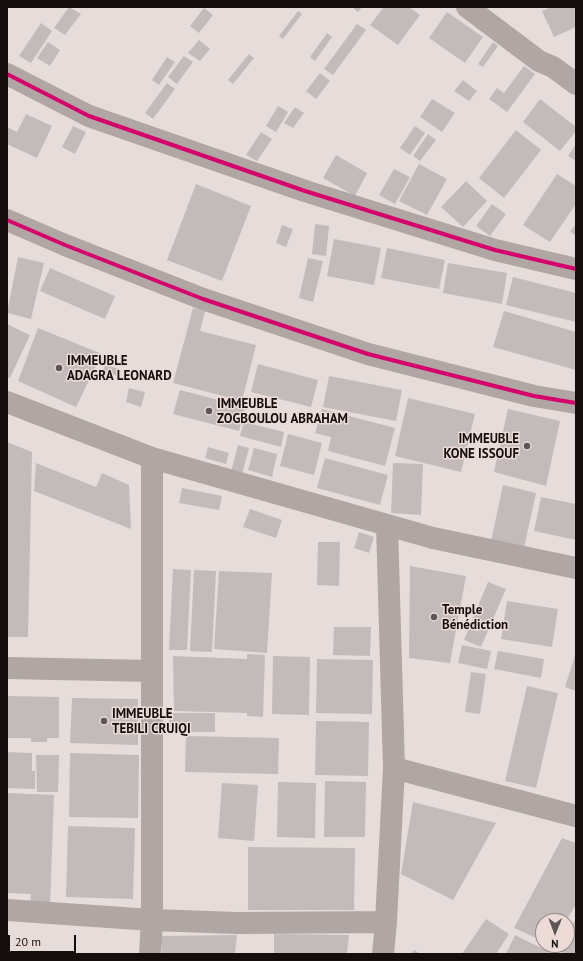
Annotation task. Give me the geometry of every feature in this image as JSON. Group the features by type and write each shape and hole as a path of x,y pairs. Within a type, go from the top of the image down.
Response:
{"street":[{"path":"466,7 539,61 554,67 573,79"},
{"path":"7,74 89,116 305,191 495,250 576,269"},
{"path":"7,220 65,245 203,299 368,354 534,396 576,403"},
{"path":"7,402 152,458 433,538 576,568"},
{"path":"150,954 152,920 152,458"},
{"path":"383,954 394,768 387,525"},
{"path":"7,668 151,671"},
{"path":"394,768 576,816"},
{"path":"7,910 152,920 237,923 386,922"}],"building":[{"path":"69,7 81,14 65,35 54,28"},
{"path":"352,7 362,7 358,12"},
{"path":"384,7 409,7 420,15 398,45 370,25"},
{"path":"551,7 576,7 576,27 554,37 542,11"},
{"path":"204,8 213,15 199,33 190,26"},
{"path":"298,11 302,14 283,39 279,36"},
{"path":"447,12 483,37 465,63 429,38"},
{"path":"41,23 52,31 31,63 19,56"},
{"path":"357,24 366,30 333,75 324,69"},
{"path":"327,33 332,37 315,61 310,57"},
{"path":"199,40 210,49 200,61 188,53"},
{"path":"48,42 60,50 50,66 37,58"},
{"path":"493,42 498,46 483,67 478,64"},
{"path":"249,54 254,58 233,84 228,80"},
{"path":"184,56 193,62 177,84 168,77"},
{"path":"167,57 175,62 159,85 152,80"},
{"path":"524,66 535,74 507,112 489,99 497,88 504,93"},
{"path":"320,73 330,81 316,99 306,91"},
{"path":"463,80 477,91 469,101 454,91"},
{"path":"167,83 175,89 153,119 145,113"},
{"path":"432,99 455,113 442,132 420,117"},
{"path":"540,99 576,127 576,131 560,151 523,122"},
{"path":"278,106 288,112 276,132 266,126"},
{"path":"295,107 304,113 293,128 284,123"},
{"path":"26,114 52,126 37,158 7,144 7,127 17,132"},
{"path":"73,126 86,132 75,154 62,147"},
{"path":"415,126 425,133 410,155 400,148"},
{"path":"516,130 541,150 504,198 479,178"},
{"path":"261,132 272,139 257,161 246,155"},
{"path":"428,134 436,140 420,161 413,156"},
{"path":"576,144 576,161 568,156"},
{"path":"336,155 367,173 355,196 323,178"},
{"path":"419,164 447,179 427,215 399,201"},
{"path":"394,169 410,177 395,204 379,195"},
{"path":"557,174 576,186 576,204 550,242 523,225"},
{"path":"466,181 487,201 463,227 441,207"},
{"path":"196,184 251,206 222,281 167,260"},
{"path":"492,204 506,214 490,236 476,226"},
{"path":"315,224 329,226 326,256 312,254"},
{"path":"282,225 293,229 286,247 276,243"},
{"path":"576,225 576,236 570,231"},
{"path":"334,239 381,248 374,285 327,276"},
{"path":"387,248 445,260 439,289 381,278"},
{"path":"18,257 44,263 31,319 7,313"},
{"path":"308,258 323,261 313,302 299,298"},
{"path":"448,263 507,273 502,304 443,293"},
{"path":"50,268 115,296 105,319 40,291"},
{"path":"513,277 576,293 576,322 506,305"},
{"path":"193,308 205,311 200,331 256,345 242,401 173,383"},
{"path":"504,311 576,332 576,370 493,347"},
{"path":"7,324 30,335 10,378 7,377"},
{"name":"IMMEUBLE ADAGRA LEONARD","path":"38,328 102,354 76,407 18,381"},
{"path":"258,364 318,380 311,407 251,392"},
{"path":"105,365 120,369 118,376 103,372"},
{"path":"329,376 402,390 396,421 323,407"},
{"path":"129,388 145,392 141,407 126,402"},
{"name":"IMMEUBLE ZOGBOULOU ABRAHAM","path":"180,390 245,407 239,431 173,414"},
{"path":"408,398 475,414 461,472 395,456"},
{"path":"322,409 395,428 385,466 328,451 331,437 315,433"},
{"name":"IMMEUBLE KONE ISSOUF","path":"508,409 560,421 546,486 494,472"},
{"path":"244,422 284,432 281,447 240,436"},
{"path":"288,434 322,443 314,475 280,466"},
{"path":"7,442 32,452 28,637 7,637"},
{"path":"238,445 249,448 242,474 231,472"},
{"path":"208,447 229,453 226,464 205,458"},
{"path":"254,448 277,454 272,477 248,470"},
{"path":"325,458 388,475 380,505 317,488"},
{"path":"36,463 96,487 102,473 129,485 131,529 34,491"},
{"path":"393,463 423,464 421,515 391,513"},
{"path":"503,485 536,493 524,548 491,541"},
{"path":"182,488 222,496 219,510 179,503"},
{"path":"541,497 576,504 576,540 534,531"},
{"path":"250,509 282,520 276,538 243,527"},
{"path":"359,532 374,537 369,553 354,548"},
{"path":"318,542 340,542 339,586 317,585"},
{"name":"Temple Bénédiction","path":"410,566 466,576 450,663 409,658"},
{"path":"173,569 191,570 187,650 169,650"},
{"path":"194,570 216,571 212,652 190,651"},
{"path":"219,571 272,573 267,653 214,649"},
{"path":"488,582 506,589 481,647 464,640"},
{"path":"507,601 558,609 552,647 501,639"},
{"path":"334,627 371,627 370,656 333,655"},
{"path":"462,645 491,651 487,669 458,663"},
{"path":"498,651 544,659 541,678 494,669"},
{"path":"576,652 576,691 565,687"},
{"path":"247,654 265,655 263,717 247,716 247,713 174,711 173,656 247,659"},
{"path":"273,656 310,657 309,715 272,714"},
{"path":"317,659 373,660 372,714 316,713"},
{"path":"471,672 486,674 480,714 465,712"},
{"path":"527,686 558,693 536,788 505,781"},
{"path":"7,696 59,697 59,738 47,738 47,742 31,742 31,738 7,738"},
{"name":"IMMEUBLE TEBILI CRUIQI","path":"72,698 138,699 138,745 70,743"},
{"path":"173,713 215,713 215,732 169,732 169,720 173,720"},
{"path":"316,721 369,722 368,776 315,775"},
{"path":"186,736 279,738 278,774 185,772"},
{"path":"7,752 32,753 32,771 35,771 35,789 7,788"},
{"path":"70,753 139,755 138,818 69,817"},
{"path":"36,755 59,755 58,792 37,792"},
{"path":"325,781 366,782 365,837 324,837"},
{"path":"278,782 316,783 315,838 277,837"},
{"path":"222,783 258,785 254,841 218,838"},
{"path":"7,793 54,795 50,907 30,906 31,894 7,893"},
{"path":"413,802 496,823 453,900 401,874"},
{"path":"68,826 135,828 133,899 66,897"},
{"path":"562,838 576,843 576,904 571,913 535,913 535,937 514,928"},
{"path":"248,847 355,848 354,910 248,910"},
{"path":"576,918 576,954 565,954 563,953 575,953"},
{"path":"486,919 509,934 496,954 462,954"},
{"path":"274,934 349,935 347,954 274,954"},
{"path":"237,935 235,954 162,954 161,936"},
{"path":"515,935 535,945 535,953 553,954 506,954"},
{"path":"414,950 421,954 411,954"}],"cycle path":[{"path":"7,74 89,116 305,191 495,250 576,269"},
{"path":"7,220 65,245 203,299 368,354 534,396 576,403"}],"place":[{"name":"IMMEUBLE ADAGRA LEONARD","path":"59,368"},
{"name":"IMMEUBLE ZOGBOULOU ABRAHAM","path":"209,411"},
{"name":"IMMEUBLE KONE ISSOUF","path":"527,446"},
{"name":"Temple Bénédiction","path":"434,617"},
{"name":"IMMEUBLE TEBILI CRUIQI","path":"104,721"}]}
